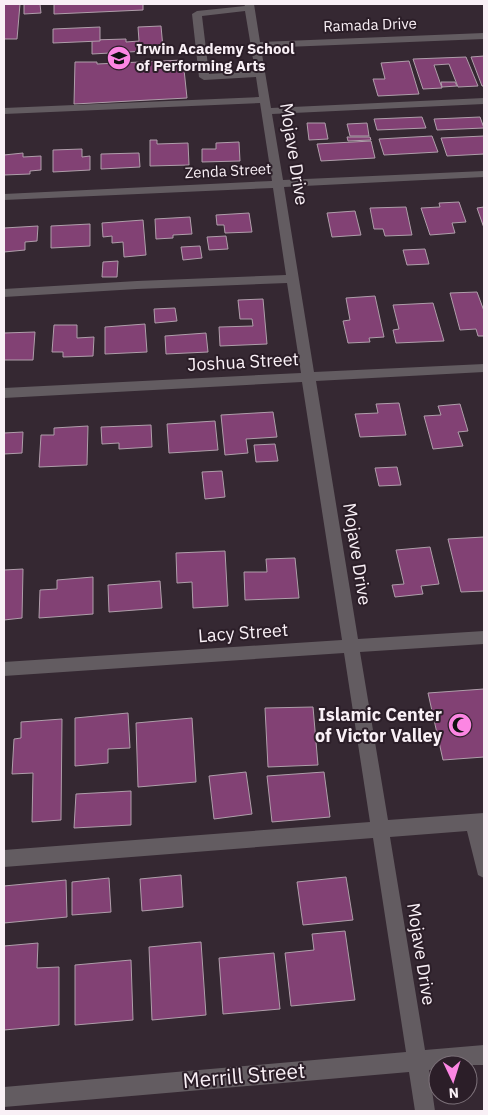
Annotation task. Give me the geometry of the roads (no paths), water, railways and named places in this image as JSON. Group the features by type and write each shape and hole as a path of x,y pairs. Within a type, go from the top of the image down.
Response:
{"street":[{"name":"Mojave Drive","path":"250,6 426,1111"},
{"path":"250,6 197,14 204,76 261,74"},
{"name":"Ramada Drive","path":"256,45 484,36"},
{"path":"4,111 484,101"},
{"name":"Zenda Street","path":"4,197 484,174"},
{"path":"4,293 294,278"},
{"name":"Joshua Street","path":"4,394 484,368"},
{"name":"Lacy Street","path":"4,669 484,636"},
{"path":"4,859 479,821 484,869"},
{"name":"Merrill Street","path":"4,1097 484,1055"}],"place":[{"name":"Irwin Academy School of Performing Arts","path":"119,58"},
{"name":"Islamic Center of Victor Valley","path":"460,725"}]}
